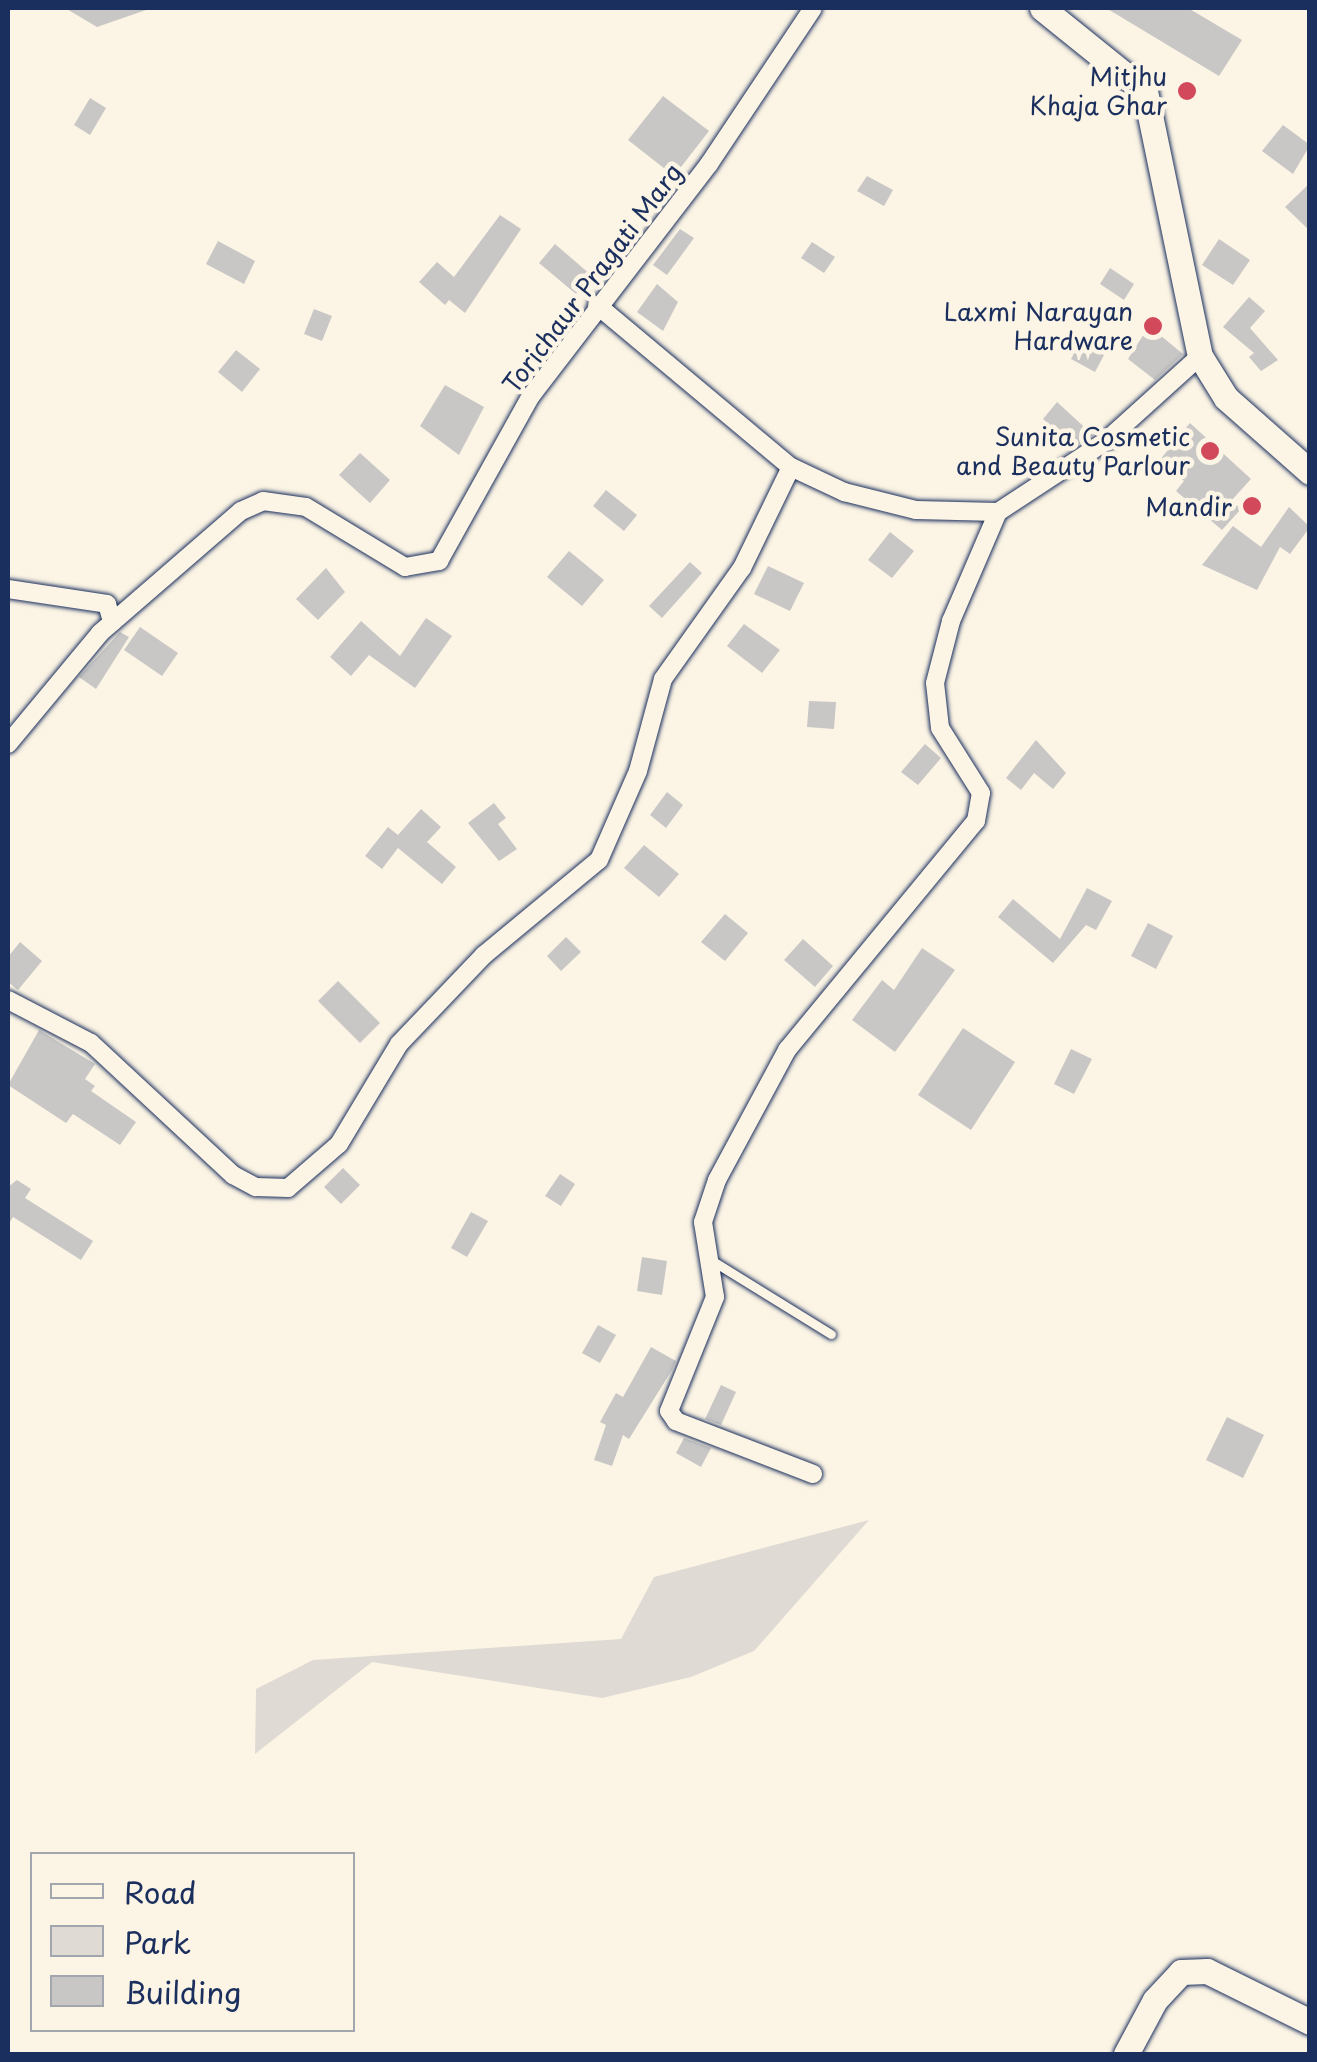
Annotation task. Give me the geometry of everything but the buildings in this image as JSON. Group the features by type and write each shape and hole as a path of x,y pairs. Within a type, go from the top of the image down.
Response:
{"main road":[{"path":"1042,8 1145,91 1180,283 1200,356 1237,410 1310,472"},
{"path":"1126,2054 1155,2000 1181,1972 1207,1971 1310,2022"}],"street":[{"name":"Torichaur Pragati Marg","path":"112,622 241,511 263,502 306,508 405,567 424,569 439,561 531,396 597,305 709,164 812,8"},
{"path":"597,305 791,468 844,492 916,510 998,512"},
{"path":"813,1474 676,1421 669,1412 715,1297 703,1222 717,1180 787,1050 976,820 980,793 940,728 935,683 952,622 998,512 1106,441 1200,356"},
{"path":"8,1000 91,1042 233,1175 277,1190 312,1172 339,1144 398,1044 484,955 599,860 638,771 663,679 742,568 791,468"},
{"path":"8,589 107,604 112,622 8,744"}],"lane":[{"path":"708,1259 830,1334"}],"green space":[{"path":"869,1520 754,1651 691,1677 602,1698 372,1662 255,1754 256,1689 313,1660 621,1639 654,1577"}],"place":[{"name":"Mitjhu Khaja Ghar","path":"1187,91"},
{"name":"Laxmi Narayan Hardware","path":"1153,326"},
{"name":"Sunita Cosmetic and Beauty Parlour","path":"1210,451"},
{"name":"Mandir","path":"1252,506"}]}
